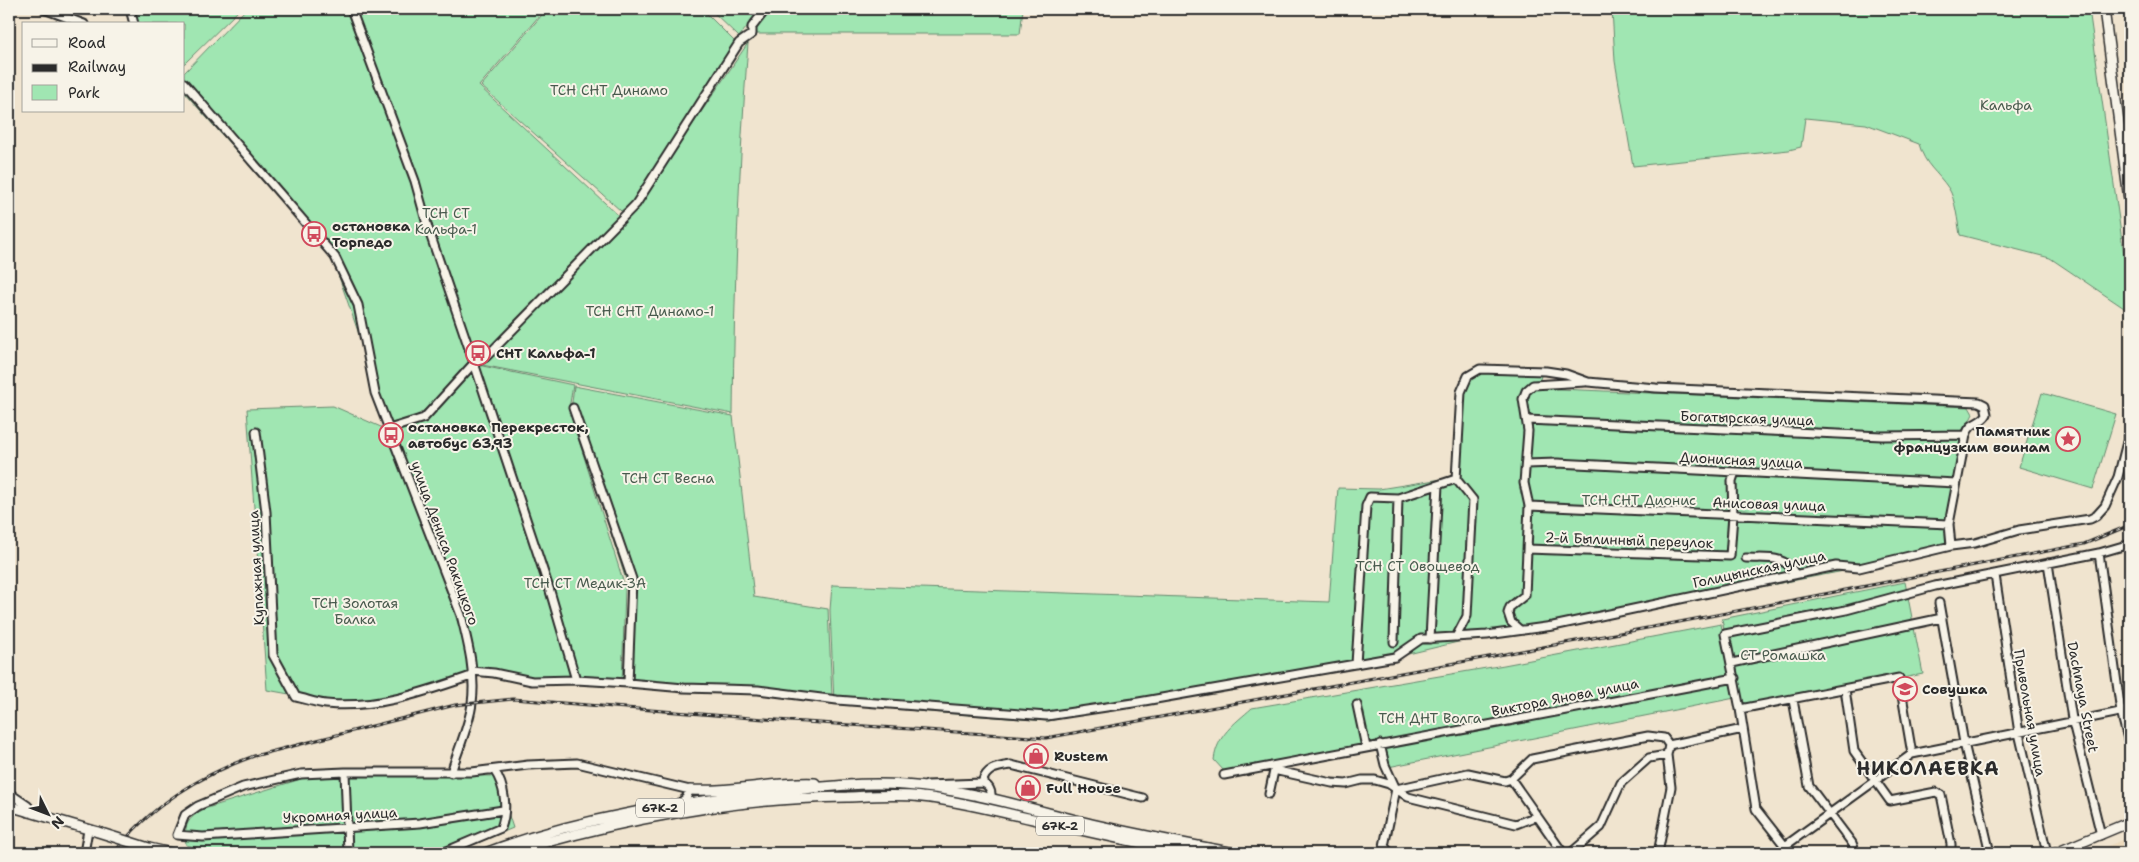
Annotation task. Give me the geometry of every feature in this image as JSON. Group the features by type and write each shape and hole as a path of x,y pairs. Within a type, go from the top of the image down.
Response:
{"main road":[{"path":"2104,9 2130,207"},
{"path":"690,790 741,789 796,782 833,786"},
{"name":"67К-2","path":"485,853 591,821 676,805 722,797 871,784 917,787 991,798 1143,844 1235,853"},
{"name":"67К-2","path":"509,853 577,834 721,806 809,797 922,797 977,806 1143,844 1192,853"},
{"path":"977,806 988,802 991,798"},
{"path":"9,806 171,853"},
{"path":"2056,853 2130,822"},
{"path":"527,853 577,834"}],"street":[{"path":"44,9 79,22"},
{"path":"130,9 133,22"},
{"path":"351,9 414,182 550,591 576,680"},
{"path":"389,429 424,418 474,363 486,357 636,204 673,149 739,43 752,34 752,27 766,9"},
{"name":"улица Дениса Ракицкого","path":"185,84 335,257 358,305 375,392 461,615 472,674 472,704 451,772"},
{"path":"1456,637 1467,616 1473,500 1456,479 1461,392 1468,376 1480,368 1546,371 1566,374 1588,382"},
{"path":"1520,630 1512,622 1508,613 1510,607 1525,595 1529,506 1524,483 1528,431 1523,399 1526,391 1533,385 1588,382 1656,388 1982,402 1987,408 1986,417 1971,425 1966,435 1949,524 1951,546"},
{"path":"573,408 632,579 628,682"},
{"name":"Богатырская улица","path":"1527,420 1882,436 1966,435"},
{"name":"Голицынская улица","path":"1356,664 1395,657 1421,639 1553,626 1795,574 1836,566 1859,568 1951,546 1976,543 2019,530 2090,519 2096,516 2104,506 2118,477 2130,430"},
{"name":"Купажная улица","path":"256,432 266,512 273,655 296,697 325,704 357,705 414,696 472,674"},
{"name":"Дионисная улица","path":"1526,464 1557,463 1956,483"},
{"path":"1733,515 1732,481 1735,472"},
{"path":"472,674 494,673 532,681 628,682 684,688 760,690 837,700 1047,716 1356,664 1366,506 1370,497 1398,498 1456,479"},
{"path":"1430,639 1438,485"},
{"path":"1394,642 1398,498"},
{"name":"Анисовая улица","path":"1529,506 1949,524"},
{"name":"2-й Былинный переулок","path":"1527,549 1730,556 1733,515"},
{"path":"1785,846 1756,810 1726,634 1846,610 1935,586 2099,553 2130,544"},
{"path":"2099,553 2121,712 2130,747"},
{"path":"1746,558 1784,560 1791,565 1795,574"},
{"name":"Dachnaya Street","path":"2048,563 2073,722 2101,835"},
{"name":"Привольная улица","path":"1995,575 2018,733 2047,853"},
{"path":"1939,603 1964,744 1990,853"},
{"path":"1732,664 1942,618"},
{"name":"Виктора Янова улица","path":"1224,775 1734,678"},
{"path":"1740,709 1899,678 1912,754"},
{"path":"1845,689 1854,751 1892,801 1939,793 1951,844 1951,853"},
{"path":"1793,700 1809,786 1852,843 1856,853"},
{"path":"1357,705 1366,747"},
{"path":"1777,853 1912,754 2130,710"},
{"path":"1669,744 1743,729"},
{"path":"1396,789 1468,773 1505,781 1511,779 1532,759 1648,736 1664,738 1669,744"},
{"path":"1380,744 1385,765 1396,789 1384,846 1390,853"},
{"path":"1658,853 1671,786 1667,755 1669,744"},
{"path":"1571,853 1601,827 1622,783 1649,758 1667,755"},
{"path":"348,853 345,772 451,772 577,763 690,790 686,798 676,805"},
{"path":"982,783 984,775 994,768 1011,765 1142,798"},
{"path":"442,853 501,828 504,820 505,798 504,790 494,770"},
{"path":"1270,794 1274,771 1332,783 1346,784 1362,780 1375,780 1389,784 1408,797 1516,824 1537,816"},
{"name":"Укромная улица","path":"345,772 301,774 242,787 198,806 185,815 177,835 203,837 348,826 420,823 503,810"},
{"path":"1511,779 1563,853"},
{"path":"917,787 929,784 982,783 988,787 992,794 991,798"},
{"path":"9,793 28,806 27,812"},
{"path":"84,853 88,830"}],"shaded area":[{"path":"2130,837 2130,853 2090,853"}],"green space":[{"path":"128,9 240,9 185,63 185,22 132,22"},
{"name":"ТСН СТ Кальфа-1","path":"246,9 545,9 479,86 619,216 486,354 475,358 434,402 409,420 396,424 383,423 373,394 361,340 333,260 185,93 185,72"},
{"name":"ТСН СНТ Динамо","path":"547,9 702,9 736,43 634,201 621,211 481,86"},
{"path":"710,9 761,9 739,37"},
{"path":"768,9 1023,9 1020,34 751,34"},
{"name":"Кальфа","path":"1612,9 2089,9 2130,297 2130,312 2050,258 1960,235 1951,193 1928,163 1919,144 1866,124 1805,118 1801,147 1789,150 1633,166 1615,61"},
{"name":"ТСН СНТ Динамо-1","path":"748,43 734,321 733,414 482,365 636,208"},
{"name":"ТСН СТ Медик-3А","path":"478,365 573,385 569,409 625,587 622,685 577,682"},
{"path":"1480,366 1543,369 1538,386 1532,389 1528,395 1536,388 1969,407 1973,414 1960,440 1948,509 1949,551 1702,598 1513,628 1512,616 1514,609 1528,594 1532,514 1524,438 1526,486 1530,511 1527,594 1506,615 1512,629 1404,655 1048,721 917,711 834,702 830,610 832,585 1329,602 1338,488 1379,489 1454,477 1461,384 1464,376","holes":["1527,397 1524,431 1524,406"]},
{"name":"ТСН Золотая Балка","path":"473,368 548,594 574,683 533,684 478,675 474,655 461,615 398,454 476,674 367,708 267,690 247,409 333,406 390,431 425,420"},
{"name":"ТСН СТ Весна","path":"574,386 733,416 754,597 828,609 832,696 754,688 678,686 625,681 627,583 571,410"},
{"path":"2042,393 2116,414 2093,489 2019,467"},
{"name":"СТ Ромашка","path":"1905,582 1923,674 1739,710 1722,619"},
{"name":"ТСН ДНТ Волга","path":"1721,624 1735,698 1388,767 1381,742 1224,771 1214,760 1219,744 1227,731 1252,708 1504,665"},
{"path":"317,774 496,776 513,828 453,853 216,853 186,845 186,827 190,819 204,809"}],"railway":[{"path":"114,853 128,836 159,807 195,783 234,764 254,756 455,705 513,699 790,721 1046,738 1669,624 2084,544 2130,525"}],"place":[{"name":"остановка Торпедо","path":"314,234"},
{"name":"СНТ Кальфа-1","path":"478,353"},
{"name":"остановка Перекресток, автобус 63,93","path":"391,435"},
{"name":"Памятник французким воинам","path":"2068,439"},
{"name":"Совушка","path":"1905,689"},
{"name":"Rustem","path":"1036,756"},
{"name":"Full House","path":"1028,788"}],"district":[{"name":"НИКОЛАЕВКА","path":"1928,768"}],"park label":[{"name":"ТСН СНТ Дионис","path":"1639,500"},
{"name":"ТСН СТ Овощевод","path":"1418,566"}]}
